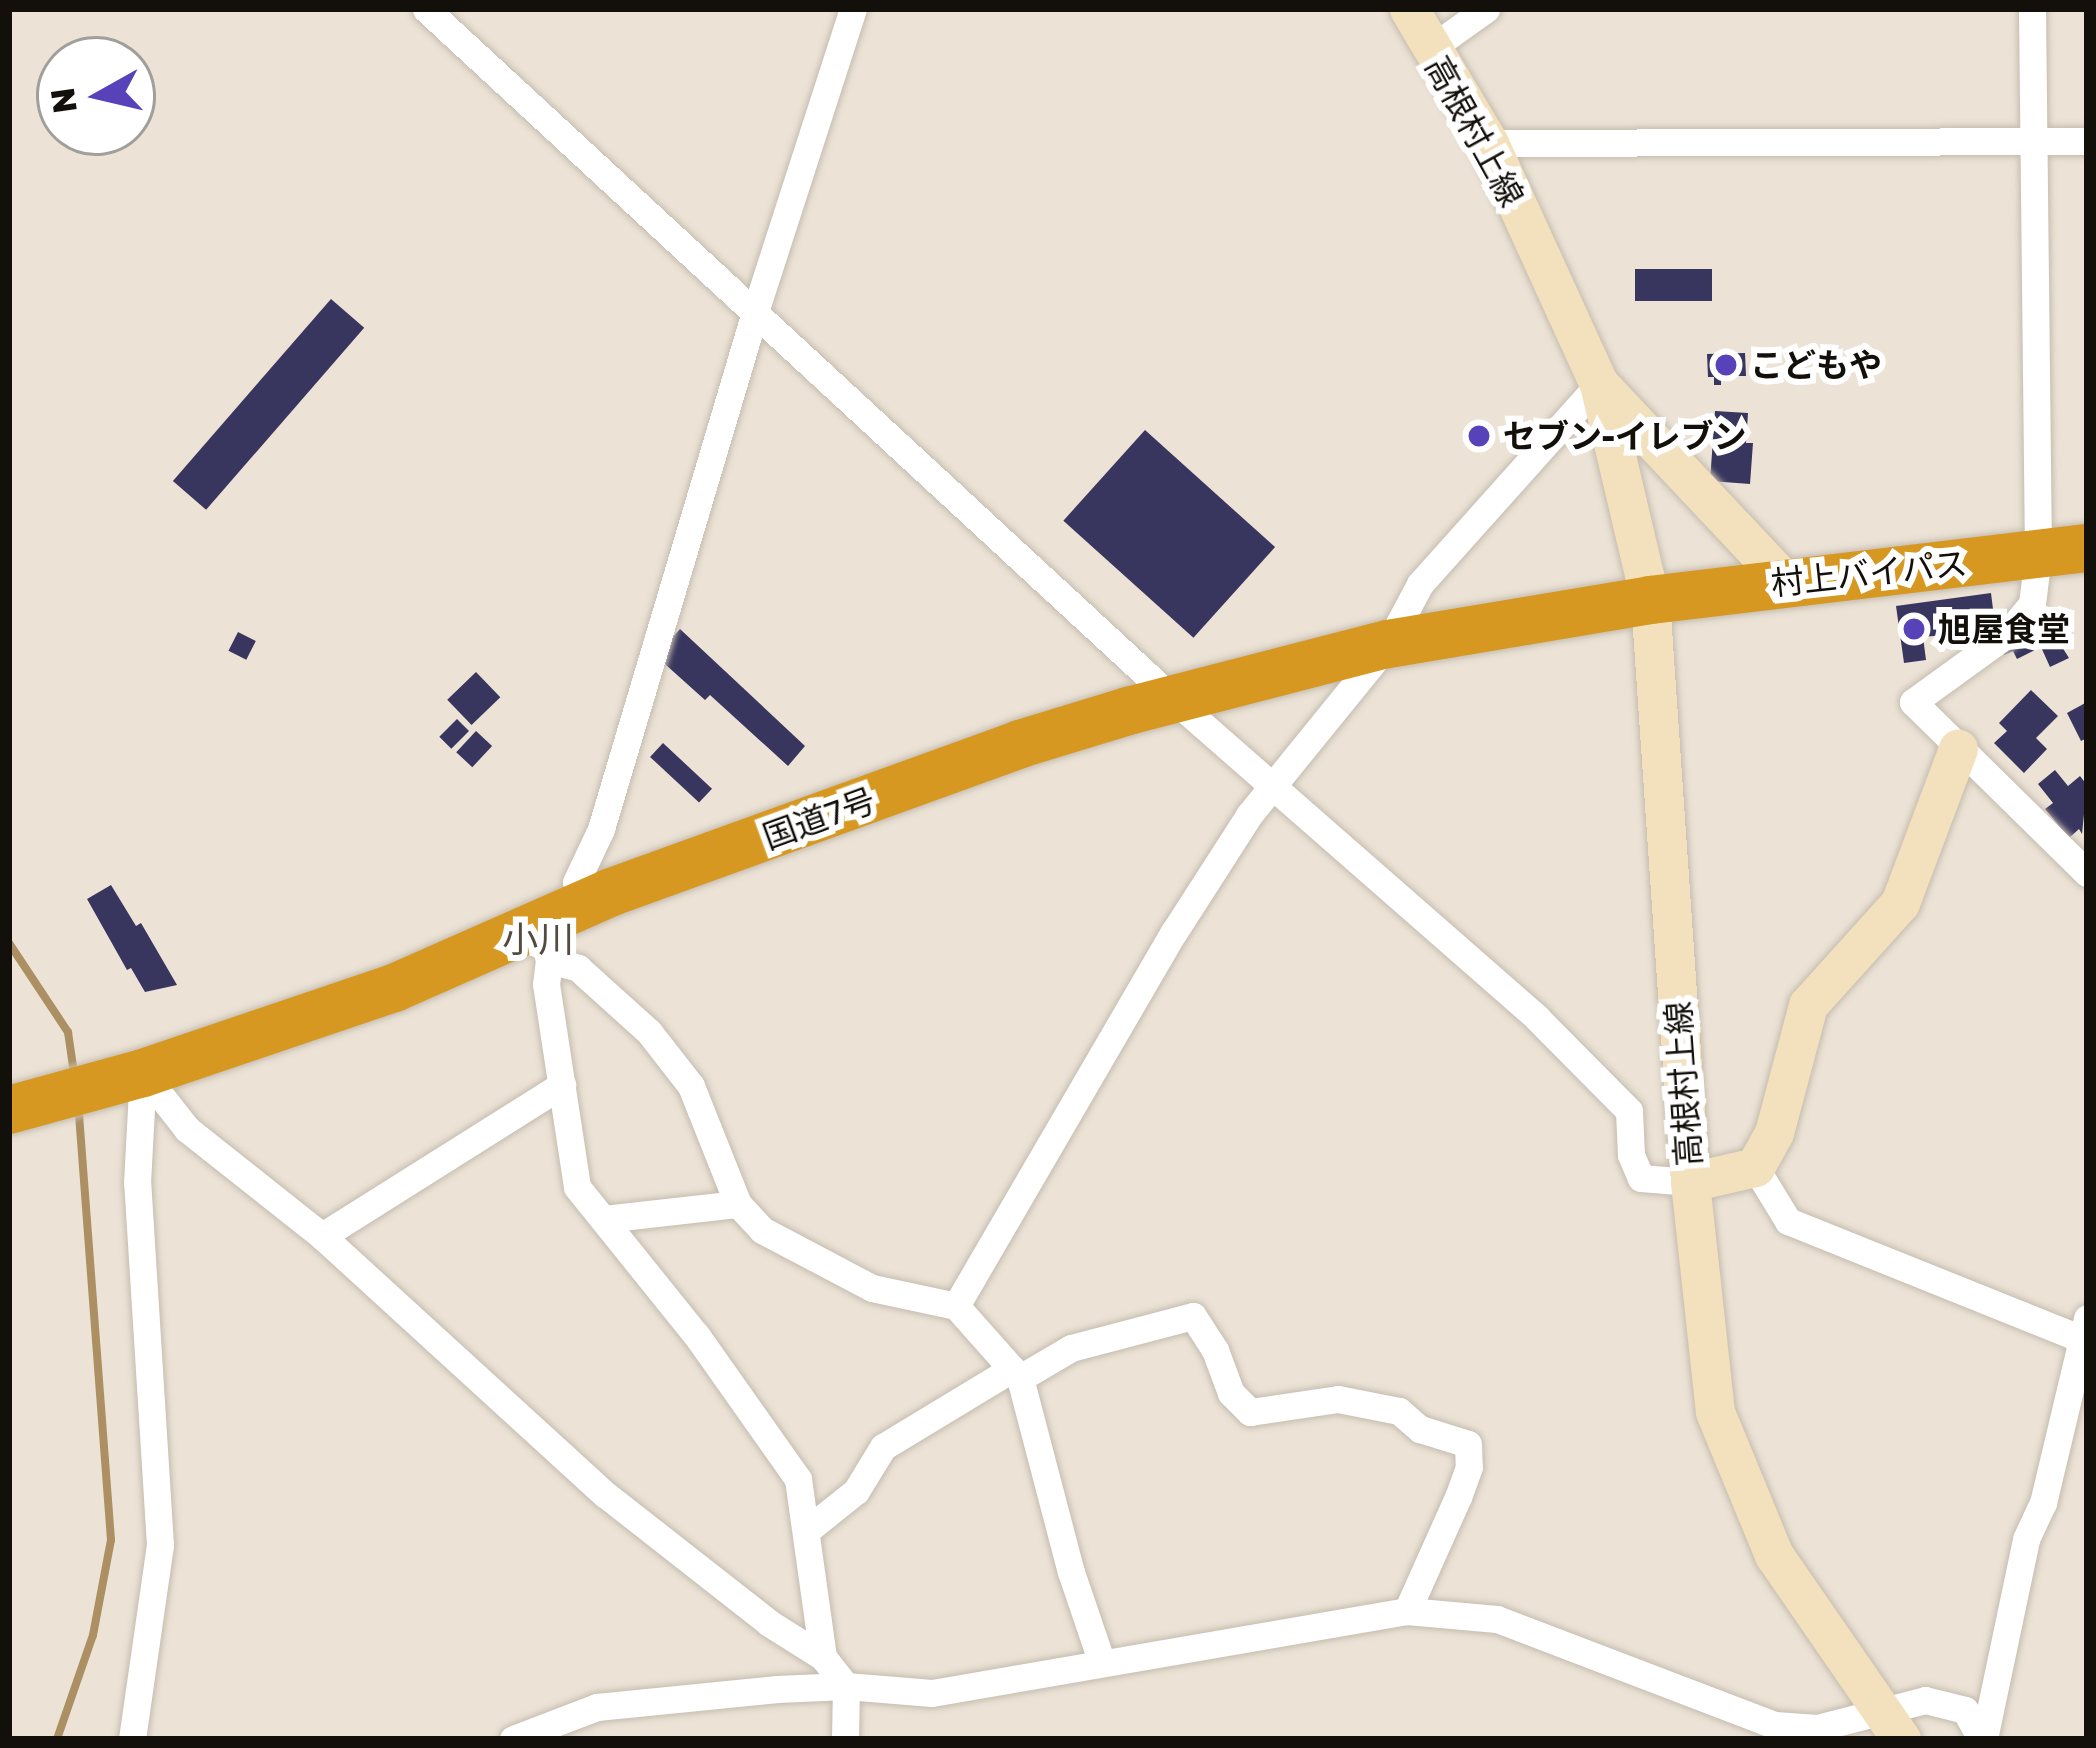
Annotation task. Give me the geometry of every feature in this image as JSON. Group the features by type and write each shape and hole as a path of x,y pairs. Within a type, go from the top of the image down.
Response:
{"highway":[{"name":"村上バイパス","path":"1650,599 2087,548"},
{"name":"国道7号","path":"9,1110 143,1073 544,942 584,906 1020,744 1388,644 1650,599"}],"main road":[{"name":"高根村上線","path":"1408,9 1490,142 1599,384 1650,599 1690,1182 1715,1412 1774,1555 1892,1726"},
{"name":"高根村上線","path":"1599,384 1785,581"},
{"path":"1690,1182 1755,1167 1774,1133 1808,1005 1900,903 1958,749"}],"street":[{"path":"426,9 1173,699 1537,1018 1629,1111 1631,1155 1641,1178 1690,1182"},
{"path":"584,906 576,882 601,829 754,312 853,9"},
{"path":"1430,49 1486,9"},
{"path":"2032,9 2038,554 2032,604 2007,634 1913,702 2087,873"},
{"path":"1490,142 2087,141"},
{"path":"956,1306 1174,932 1272,785 1388,644 1420,584 1599,384"},
{"path":"544,942 546,984 577,1187 697,1336 798,1479 823,1657"},
{"path":"544,942 649,1032 692,1086 738,1204 762,1230 872,1288 956,1306 1016,1373 1071,1572 1101,1660"},
{"path":"143,1073 187,1129 322,1236 606,1495 769,1623 823,1657 846,1686 844,1739"},
{"path":"132,1739 160,1545 137,1183 143,1073"},
{"path":"322,1236 562,1085"},
{"path":"1755,1167 1788,1221 2084,1328 2044,1503 2026,1539 1982,1739"},
{"path":"604,1219 738,1204"},
{"path":"806,1531 856,1491 883,1447 1016,1373 1071,1348 1193,1316 1216,1350 1231,1393 1250,1412 1339,1399 1400,1411 1420,1429 1468,1444 1468,1467 1458,1497 1407,1611"},
{"path":"513,1739 597,1707 846,1686 932,1693 1101,1660 1407,1611 1497,1619 1775,1725 1892,1726 1925,1700 1965,1710 1982,1739"}],"building":[{"path":"1635,269 1712,269 1712,301 1635,301"},
{"path":"331,299 364,328 206,510 173,481"},
{"name":"こどもや","path":"1745,353 1746,376 1721,376 1721,385 1714,385 1714,377 1708,377 1707,354"},
{"path":"1715,411 1748,413 1746,443 1753,443 1750,484 1710,481"},
{"path":"1145,430 1275,547 1193,638 1063,521"},
{"path":"1991,593 1994,617 1952,622 1954,634 1923,637 1926,660 1904,663 1896,606"},
{"path":"2045,620 2069,658 2050,667 2041,647 2017,659 2013,651 2004,655 1999,643"},
{"path":"680,629 805,746 788,766 710,695 705,700 656,656"},
{"path":"238,632 256,641 246,660 228,651"},
{"path":"476,672 500,697 472,725 447,700"},
{"path":"2031,690 2058,716 2036,738 2047,749 2024,773 1994,743 2007,731 1999,723"},
{"path":"2087,702 2087,738 2081,741 2067,713"},
{"path":"457,719 469,731 451,749 439,737"},
{"path":"476,731 492,746 472,767 456,752"},
{"path":"663,743 712,789 699,803 650,757"},
{"path":"2055,770 2068,786 2080,776 2087,785 2082,834 2079,829 2069,838 2045,809 2053,803 2038,784"},
{"path":"111,885 136,926 141,923 177,985 145,992 131,968 127,970 87,899"}],"waterway":[{"path":"9,943 68,1032 74,1073"},
{"path":"57,1739 93,1635 111,1540 78,1106"}],"place":[{"name":"こどもや","path":"1726,365"},
{"name":"セブン-イレブン","path":"1479,436"},
{"name":"旭屋食堂","path":"1914,629"}],"district":[{"name":"小川","path":"538,939"}]}
